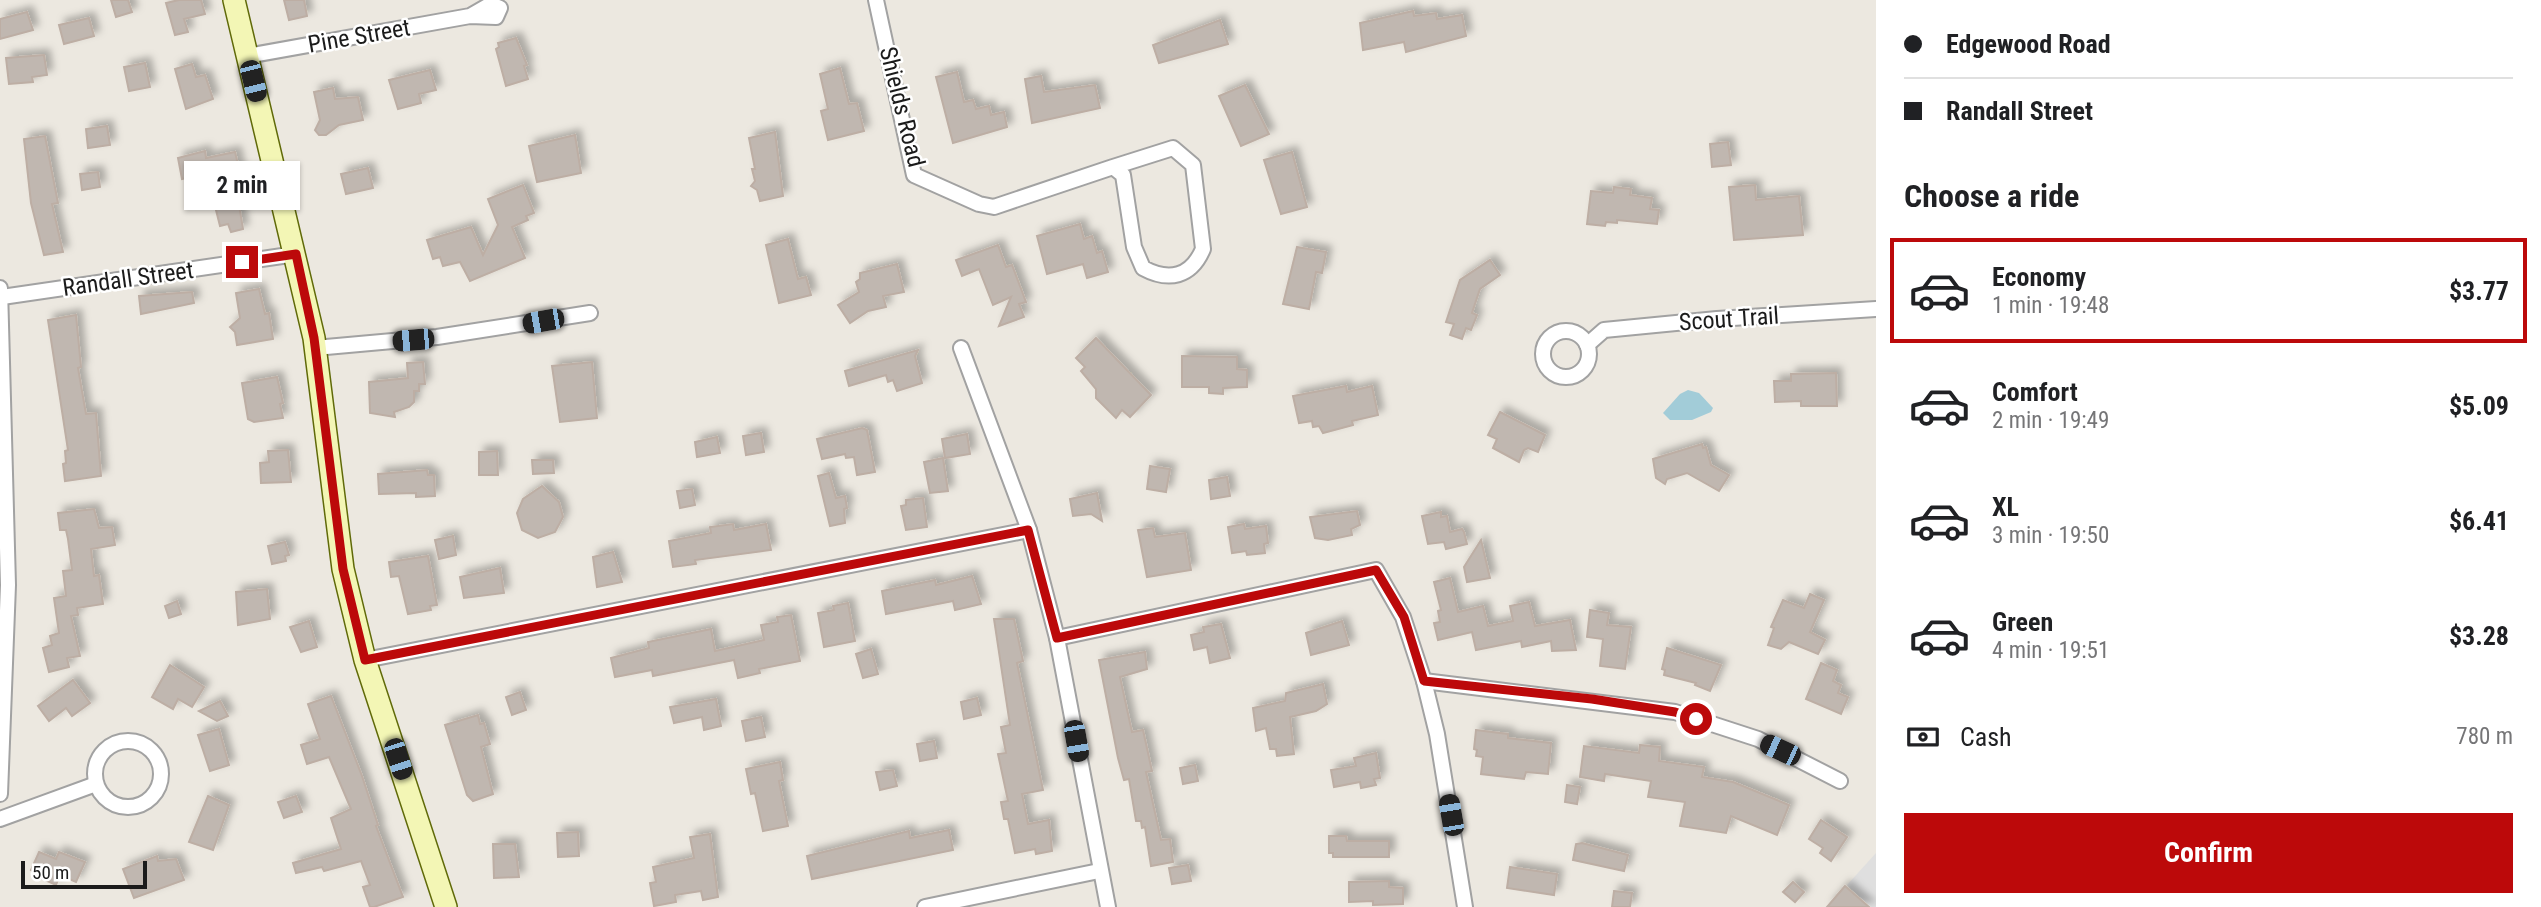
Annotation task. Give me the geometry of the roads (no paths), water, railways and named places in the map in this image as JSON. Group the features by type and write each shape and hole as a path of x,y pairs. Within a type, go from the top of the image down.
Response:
{"main road":[{"path":"234,0 296,254 315,348 343,569 365,660 446,907"}],"street":[{"name":"Shields Road","path":"876,0 915,175 979,204 994,207 1113,167 1172,148 1193,165 1203,249 1187,272 1171,277 1143,268 1134,247 1123,174 1113,167"},
{"name":"Pine Street","path":"247,56 470,16"},
{"name":"Randall Street","path":"1,293 296,254"},
{"path":"0,794 8,585 1,293"},
{"name":"Scout Trail","path":"1587,345 1604,330 1717,319 1876,309"},
{"path":"315,348 437,337 590,313"},
{"path":"961,348 1028,530 1057,638 1099,871 1108,907"},
{"path":"365,660 1028,530"},
{"path":"1057,638 1376,570 1404,617 1424,681 1437,734 1465,907"},
{"path":"1424,681 1675,712 1758,739 1840,781"},
{"path":"131,741 143,745 153,752 159,764 158,789 149,799 138,805 113,803 103,795 96,784 98,759 106,749 118,742 131,741"},
{"path":"0,819 96,784"},
{"path":"925,907 1099,871"}],"water":[{"path":"1688,390 1699,393 1713,408 1711,412 1692,420 1670,420 1663,413 1680,394"}]}
